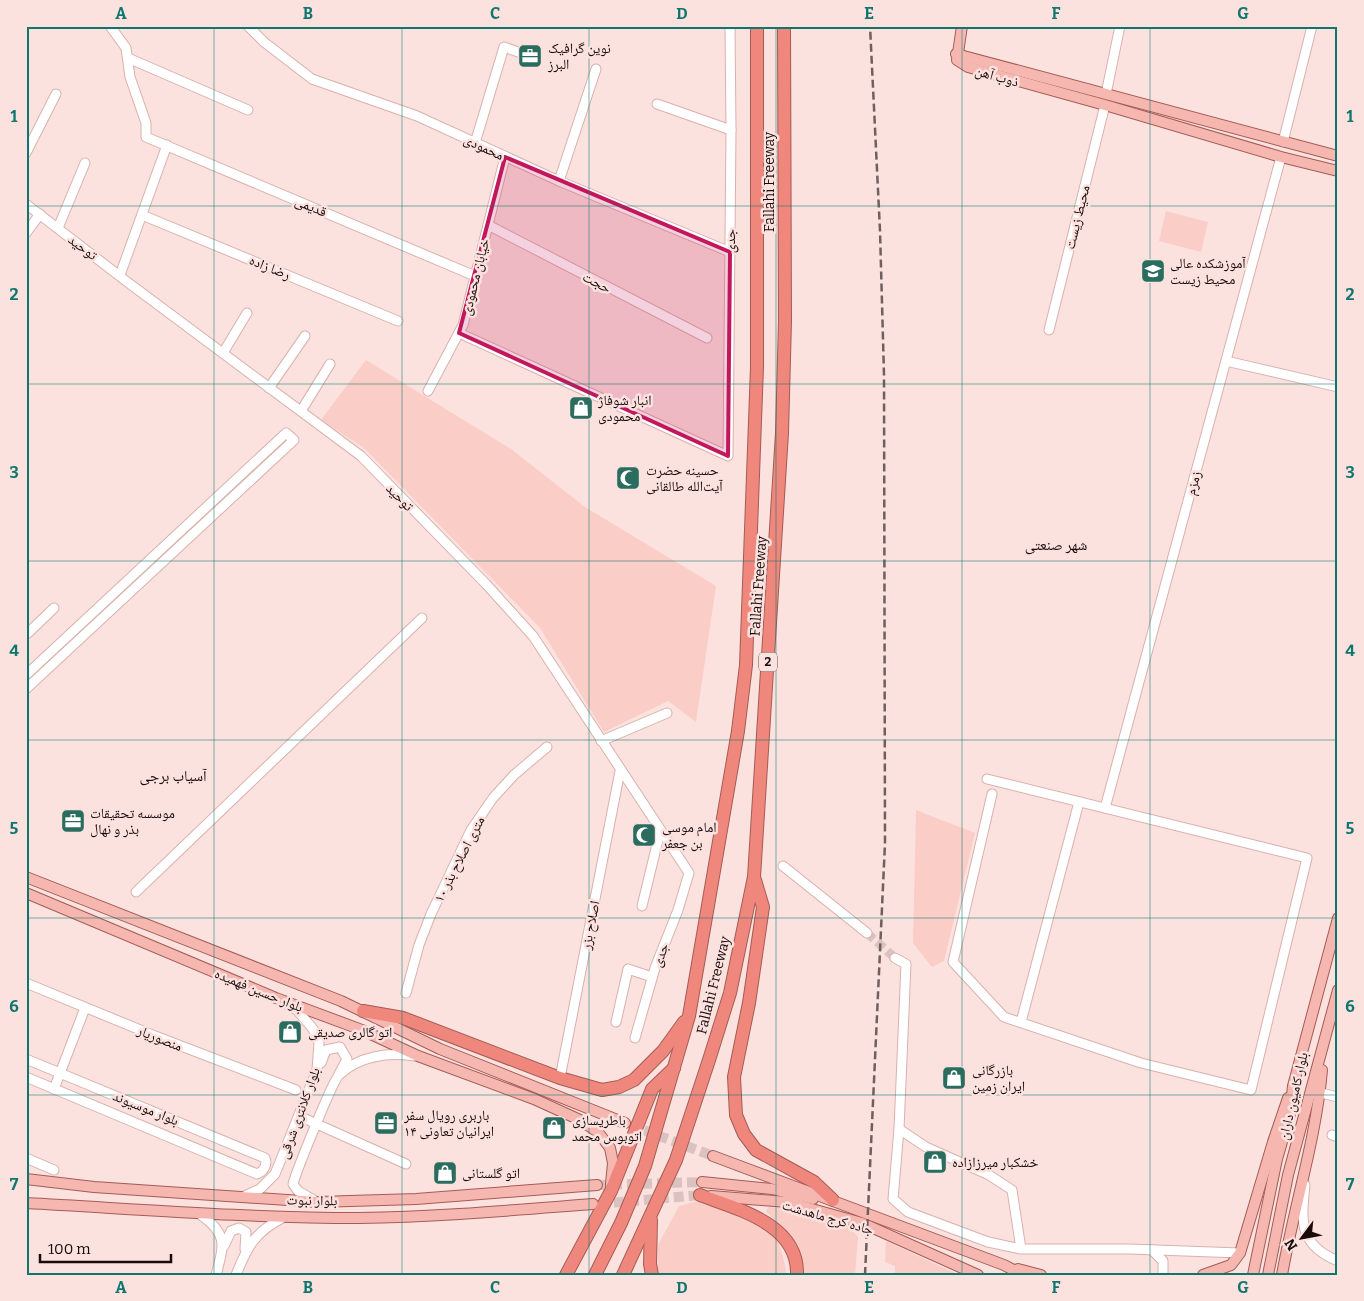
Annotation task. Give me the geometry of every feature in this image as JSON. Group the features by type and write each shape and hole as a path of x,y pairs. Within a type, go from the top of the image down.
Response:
{"highway":[{"path":"750,26 757,61"},
{"name":"Fallahi Freeway","path":"594,1275 621,1223 644,1166 676,1066 689,1016 738,731 746,665 757,367 757,26"},
{"name":"Fallahi Freeway","path":"623,1275 676,1160 730,993 754,877 782,432 785,320 784,26"},
{"path":"754,877 763,907 749,1003 734,1077 736,1115 744,1134 756,1150 814,1182 833,1200"},
{"path":"363,1011 403,1018 560,1078 602,1090 619,1087 634,1080 650,1066 689,1016"},
{"path":"566,1275 611,1191 652,1088 676,1066"},
{"path":"700,1195 746,1213 772,1227 782,1236 794,1255 797,1275"},
{"path":"652,1212 650,1264 652,1275"}],"main road":[{"path":"956,54 962,26"},
{"name":"ذوب آهن","path":"1338,156 956,54 957,60 968,68 1104,104 1281,157 1338,171"},
{"name":"بلوار حسین فهمیده","path":"26,876 363,1011 440,1049 625,1123"},
{"name":"بلوار حسین فهمیده","path":"26,893 276,998 362,1030 418,1056 534,1099 580,1120 598,1132 610,1148 613,1163 611,1191"},
{"path":"118,932 125,916"},
{"name":"بلوار کامیون داران","path":"1253,1275 1275,1168 1290,1114 1293,1086 1338,918"},
{"name":"بلوار کامیون داران","path":"1268,1275 1288,1176 1338,990"},
{"path":"1282,1275 1321,1093 1324,1046"},
{"path":"1203,1275 1231,1265 1240,1253 1273,1142 1293,1086"},
{"path":"713,1156 833,1200"},
{"name":"بلوار نبوت","path":"26,1179 94,1187 317,1202 416,1199 597,1185"},
{"path":"702,1182 772,1189 828,1202 833,1200"},
{"name":"جاده کرج ماهدشت","path":"700,1195 787,1202 862,1224 976,1275"},
{"name":"جاده کرج ماهدشت","path":"833,1200 1004,1265 1024,1275"},
{"name":"بلوار نبوت","path":"26,1202 201,1215 284,1217 422,1216 593,1204"},
{"path":"1004,1265 1041,1275"}],"street":[{"path":"110,26 126,48 128,58 248,110"},
{"name":"محمودی","path":"248,26 264,42 312,79 417,116 559,181 730,252"},
{"path":"1106,94 1120,26"},
{"path":"1283,142 1312,26"},
{"name":"جدی","path":"459,333 728,456 732,130 729,27"},
{"path":"475,143 504,47 524,54"},
{"name":"قدیمی","path":"128,58 130,77 146,123 146,137 475,276"},
{"path":"559,181 596,69"},
{"path":"26,153 56,94"},
{"path":"657,104 732,130"},
{"name":"محیط زیست","path":"1049,330 1104,104"},
{"path":"120,275 167,145"},
{"name":"خیابان محمودی","path":"428,391 459,333 505,157"},
{"name":"زمزم","path":"1105,808 1281,157"},
{"path":"58,228 85,163"},
{"name":"توحید","path":"26,204 360,456 527,629 689,873"},
{"path":"26,233 40,214"},
{"name":"رضا زاده","path":"142,215 398,321"},
{"name":"حجت","path":"488,225 707,338"},
{"path":"223,353 247,313"},
{"path":"269,388 305,336"},
{"path":"1226,361 1338,387"},
{"path":"301,411 330,364"},
{"path":"26,675 286,433 294,440 26,689"},
{"path":"28,633 54,608"},
{"path":"136,892 422,618"},
{"path":"601,741 667,713"},
{"name":"۱۰ متری اصلاح بذر","path":"406,994 419,945 431,914 471,830 492,798 514,775 547,747"},
{"name":"اصلاح بزر","path":"560,1078 620,771"},
{"path":"987,779 1307,858 1251,1090 1141,1063 1004,1017 953,962 992,794"},
{"path":"1021,1022 1079,802"},
{"path":"642,906 660,832"},
{"path":"783,866 867,933"},
{"name":"جدی","path":"635,1038 652,977 689,873"},
{"path":"895,958 906,964 893,1199 908,1212 988,1242 1021,1250 1152,1250 1240,1253"},
{"path":"616,1022 629,965 652,977"},
{"name":"منصوریار","path":"26,983 85,1008 296,1090"},
{"name":"بلوار کلانتری شرقی","path":"242,1197 260,1189 275,1174 317,1070 319,1043 313,1028 297,1010 276,998"},
{"path":"54,1089 85,1008"},
{"path":"317,1070 326,1050 334,1046 340,1046 347,1059 337,1076"},
{"name":"بلوار کلانتری شرقی","path":"317,1202 298,1191 293,1184 337,1076 375,1056 395,1053 418,1056"},
{"name":"بلوار موسیوند","path":"26,1059 266,1158 264,1169 257,1174 26,1077"},
{"path":"1321,1093 1338,1097"},
{"path":"299,1116 406,1164"},
{"path":"898,1129 926,1147 989,1175 1012,1190 1021,1250"},
{"path":"26,1158 54,1170"},
{"path":"1307,1165 1302,1214 1304,1228 1309,1241 1317,1250 1338,1261"},
{"path":"201,1215 215,1224 224,1246"},
{"path":"236,1275 245,1252 255,1236 269,1225 284,1217"},
{"path":"216,1275 224,1246 231,1231 239,1228 246,1232 245,1252"},
{"path":"1152,1250 1163,1261 1163,1275"}],"highlighted area":[{"path":"505,157 730,252 728,456 459,333"}],"shaded area":[{"path":"1166,211 1208,222 1201,252 1159,241"},
{"path":"366,360 511,449 585,507 716,586 696,722 668,701 604,732 540,628 364,448 321,420"},
{"path":"916,810 975,833 944,961 932,967 913,943"},
{"path":"697,1201 744,1216 768,1227 775,1236 781,1250 786,1275 658,1275 658,1245 679,1206"},
{"path":"768,1207 780,1208 848,1225 858,1237 855,1275 802,1275 791,1239 766,1212"},
{"path":"886,1241 959,1275 895,1275 895,1266 885,1262"}],"tunnel":[{"path":"867,933 895,958"},
{"path":"630,1125 713,1156"},
{"path":"597,1185 702,1182"},
{"path":"599,1204 700,1195"}],"railway":[{"path":"865,1275 885,843 884,375 880,231 870,26"}],"place":[{"name":"نوین گرافیک البرز","path":"530,56"},
{"name":"آموزشکده عالی محیط زیست","path":"1153,271"},
{"name":"انبار شوفاژ محمودی","path":"581,408"},
{"name":"حسینه حضرت آیت‌الله طالقانی","path":"628,478"},
{"name":"موسسه تحقیقات بذر و نهال","path":"73,821"},
{"name":"امام موسی بن جعفر","path":"644,835"},
{"name":"اتو گالری صدیقی","path":"290,1032"},
{"name":"بازرگانی ایران زمین","path":"954,1078"},
{"name":"باربری رویال سفر ایرانیان تعاونی ۱۴","path":"386,1123"},
{"name":"باطریسازی اتوبوس محمد","path":"554,1128"},
{"name":"خشکبار میرزازاده","path":"935,1162"},
{"name":"اتو گلستانی","path":"445,1173"}],"district":[{"name":"شهر صنعتی","path":"1056,545"},
{"name":"آسیاب برجی","path":"173,776"}]}
